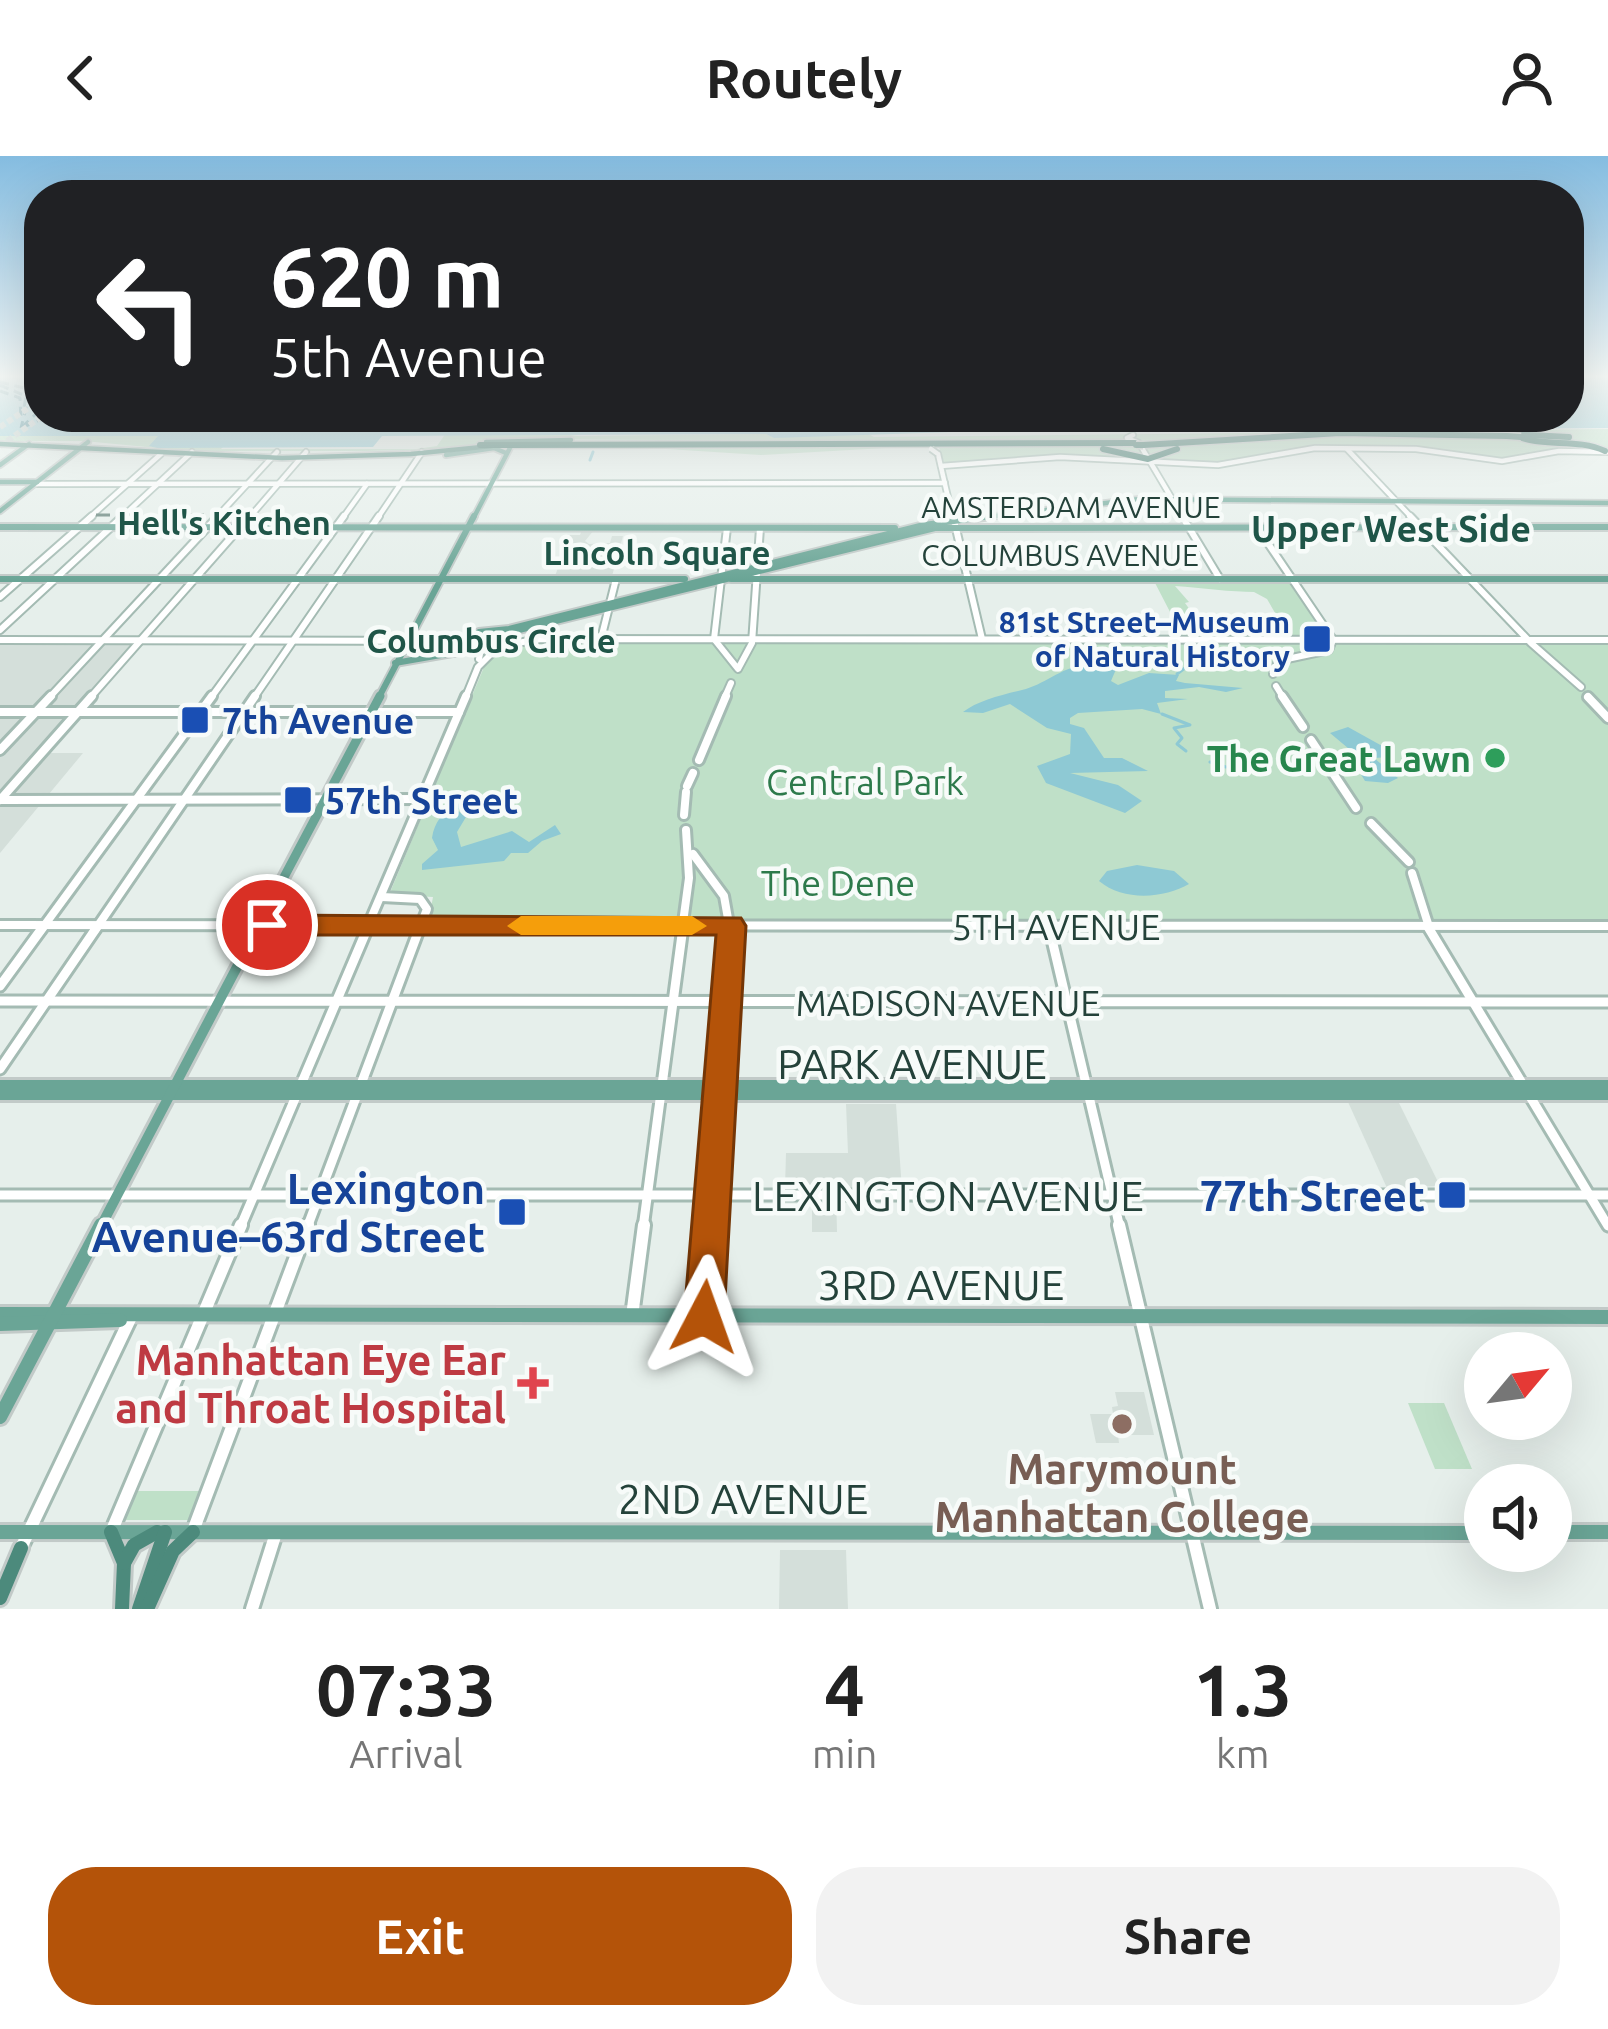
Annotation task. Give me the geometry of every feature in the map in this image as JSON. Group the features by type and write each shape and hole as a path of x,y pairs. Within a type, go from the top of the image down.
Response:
{"highway":[{"path":"92,445 161,454 420,452 484,445"},
{"path":"95,445 191,453"},
{"path":"420,452 466,445"},
{"path":"437,454 506,445"},
{"path":"934,445 1087,445"},
{"path":"934,452 978,445"},
{"path":"1052,446 1149,461 1214,445"},
{"path":"420,452 446,455"},
{"path":"111,1532 124,1563 122,1609"},
{"path":"124,1563 134,1545 161,1532"},
{"path":"143,1609 161,1532"},
{"path":"143,1609 173,1551 193,1532"},
{"path":"0,1598 25,1540"}],"main road":[{"path":"0,465 28,445"},
{"path":"0,511 85,445"},
{"path":"0,1417 511,445"},
{"path":"1141,445 1220,579"},
{"path":"446,455 496,448 506,453"},
{"path":"1346,448 1581,688"},
{"path":"940,466 1057,457 1221,465 1300,450 1346,448 1413,449 1498,461 1608,448"},
{"path":"0,1069 420,452"},
{"path":"934,452 982,640"},
{"path":"0,630 191,453"},
{"path":"0,750 276,453"},
{"path":"0,800 305,453"},
{"path":"0,596 161,454"},
{"path":"0,483 945,483"},
{"path":"0,986 368,483"},
{"path":"395,663 458,652 477,633 610,605 914,528 1104,501 1608,504"},
{"path":"989,524 1049,511 1173,501"},
{"path":"1049,511 1056,527"},
{"name":"AMSTERDAM AVENUE","path":"0,527 1608,527"},
{"path":"1257,527 1334,647 1278,661 1274,674"},
{"path":"716,646 727,528"},
{"path":"716,646 735,660 738,669 752,640 760,528"},
{"path":"757,566 934,528"},
{"name":"COLUMBUS AVENUE","path":"0,579 1608,578"},
{"path":"601,639 616,579"},
{"path":"478,667 517,631 703,579"},
{"path":"497,630 504,644"},
{"path":"0,640 504,644 601,639 716,646 752,640 1608,640"},
{"path":"111,1532 478,667 480,654 469,644"},
{"path":"699,760 731,683"},
{"path":"1276,686 1304,727"},
{"path":"1588,697 1608,718"},
{"path":"0,712 459,712"},
{"path":"1311,740 1356,808"},
{"path":"684,815 693,773"},
{"path":"0,800 422,799"},
{"path":"1371,823 1409,862"},
{"path":"632,1318 688,884 686,830"},
{"path":"688,842 730,909 731,926 704,1317"},
{"path":"1412,873 1427,926 1608,1226"},
{"path":"193,1532 427,905 418,898 380,897"},
{"name":"5TH AVENUE","path":"0,925 1608,926"},
{"path":"1049,926 1210,1609"},
{"name":"MADISON AVENUE","path":"0,1001 1608,1002"},
{"name":"PARK AVENUE","path":"0,1084 172,1090"},
{"name":"PARK AVENUE","path":"1527,1090 1608,1084"},
{"name":"PARK AVENUE","path":"0,1095 172,1090 1527,1090 1608,1095"},
{"name":"LEXINGTON AVENUE","path":"0,1195 1608,1195"},
{"name":"3RD AVENUE","path":"0,1314 86,1324 130,1317"},
{"path":"72,1314 86,1324"},
{"name":"3RD AVENUE","path":"0,1324 72,1314 1608,1317"},
{"path":"25,1540 130,1317"},
{"name":"2ND AVENUE","path":"0,1532 25,1540 111,1532 1464,1533"},
{"path":"251,1609 276,1532"},
{"path":"1572,1532 1608,1532"}],"shaded area":[{"path":"582,530 594,530 585,541 589,544 610,543 612,536 623,536 612,576 555,576 570,535 580,535"},
{"path":"0,642 135,642 40,753 83,753 0,853"},
{"path":"1348,1102 1399,1103 1440,1186 1387,1188"},
{"path":"846,1104 896,1104 902,1190 836,1190 837,1232 812,1232 812,1188 785,1188 786,1153 848,1153"},
{"name":"Marymount Manhattan College","path":"1115,1392 1144,1392 1154,1435 1118,1435 1119,1443 1096,1443 1090,1414 1113,1414 1112,1407 1118,1406"},
{"path":"780,1550 846,1550 848,1609 779,1609"}],"green space":[{"path":"124,445 416,449 472,445 443,449 365,451 189,451"},
{"path":"653,445 1608,445 1608,450 1549,450 1492,459 1430,449 1314,447 1218,464 1059,456 945,465 938,445 761,455 651,448"},
{"path":"1154,581 1288,581 1326,636 1183,637","holes":["1175,586 1254,592 1267,599 1285,630 1201,633 1201,625 1185,603 1189,602"]},
{"name":"Central Park","path":"515,643 1608,643 1608,922 429,918 433,897 394,895 391,890 489,655"},
{"path":"1408,1403 1444,1403 1470,1464 1464,1464 1464,1469 1435,1469"},
{"path":"134,1491 204,1491 192,1520 123,1520"}],"water":[{"path":"150,445 375,445 373,447"},
{"path":"1084,665 1117,667 1111,681 1118,685 1149,673 1179,675 1176,681 1185,683 1243,688 1165,691 1165,698 1188,699 1157,703 1161,714 1142,709 1078,713 1070,718 1070,724 1084,728 1104,758 1122,758 1148,771 1070,773 1118,785 1142,801 1125,813 1046,783 1037,766 1070,754 1071,734 1047,728 1010,704 983,713 963,712"},
{"path":"1348,727 1384,747 1389,757 1374,758 1398,778 1388,783 1365,781 1357,768 1367,764 1330,733"},
{"path":"495,793 502,798 457,810 466,817 457,832 461,847 512,831 529,842 555,825 561,834 528,853 511,853 504,861 422,870 422,864 438,850 432,838 440,818 463,802"},
{"path":"1137,865 1174,871 1189,884 1144,896 1120,892 1099,881 1107,871"}],"waterway":[{"path":"590,460 593,452"},
{"path":"1177,674 1198,658"},
{"path":"1162,714 1190,725 1174,728 1182,738 1177,744 1186,751"},
{"path":"1210,762 1226,767"}],"railway":[{"path":"96,515 120,515"},
{"path":"190,515 215,515"}],"slow traffic":[{"path":"521,926 692,926"}],"place":[{"name":"81st Street–Museum of Natural History","path":"1317,639"},
{"name":"7th Avenue","path":"195,720"},
{"name":"The Great Lawn","path":"1495,758"},
{"name":"57th Street","path":"298,800"},
{"name":"77th Street","path":"1452,1195"},
{"name":"Lexington Avenue–63rd Street","path":"512,1212"},
{"name":"Manhattan Eye Ear and Throat Hospital","path":"533,1383"},
{"name":"Marymount Manhattan College","path":"1122,1424"}],"district":[{"name":"Hell's Kitchen","path":"224,522"},
{"name":"Upper West Side","path":"1391,528"},
{"name":"Lincoln Square","path":"657,552"},
{"name":"Columbus Circle","path":"491,640"}],"route":[{"path":"267,925 731,926 704,1317"}],"park label":[{"name":"The Dene","path":"838,882"}]}
